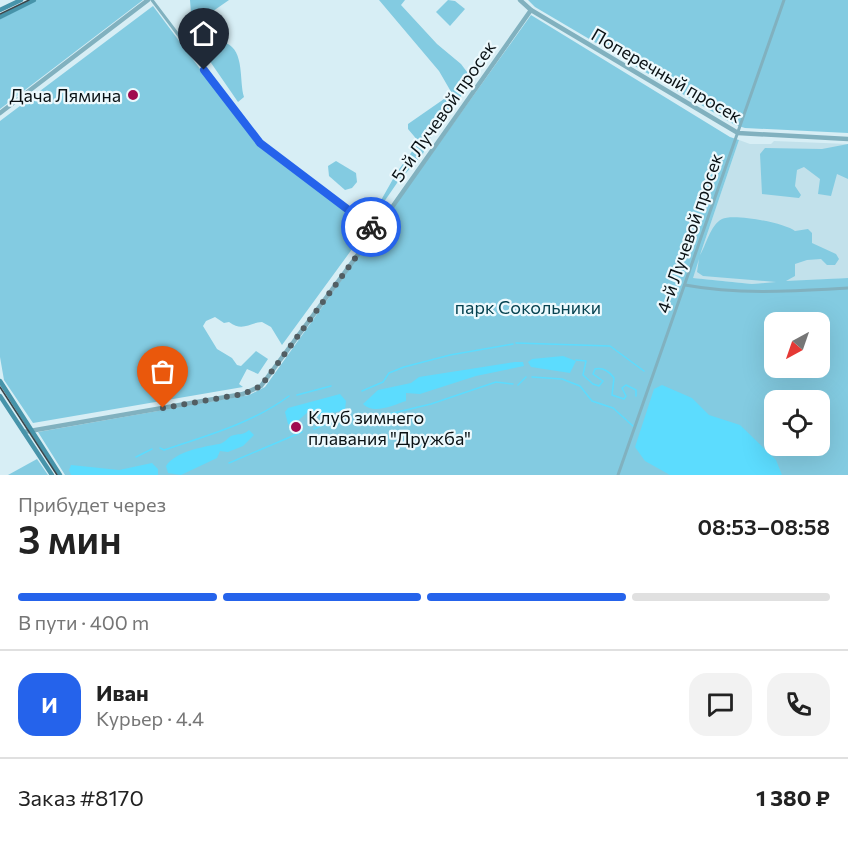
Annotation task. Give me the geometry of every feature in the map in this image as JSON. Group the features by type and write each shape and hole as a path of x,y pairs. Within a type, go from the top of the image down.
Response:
{"main road":[{"path":"0,10 34,0"},
{"path":"0,17 23,2"},
{"path":"0,381 60,475"},
{"path":"0,396 52,475"}],"street":[{"path":"0,113 150,0 260,143 376,230"},
{"name":"Поперечный просек","path":"520,0 531,10 738,134 848,139"},
{"name":"4-й Лучевой просек","path":"618,475 784,0"},
{"name":"5-й Лучевой просек","path":"24,432 253,392 267,379 376,230 531,10"},
{"path":"685,285 717,290 848,288"}],"shaded area":[{"path":"739,140 750,144 771,144 774,141 848,144 848,278 752,284 692,278"},
{"path":"563,356 576,361 570,373 531,367 528,362 532,359"},
{"path":"523,362 524,366 476,376 420,394 406,393 406,401 384,408 372,409 363,404 378,390 411,383 419,377"},
{"path":"662,385 692,398 709,415 740,425 764,448 764,456 772,456 776,460 782,475 670,475 645,461 635,447 654,389"},
{"path":"340,394 346,401 345,410 318,416 309,411 292,426 288,424 285,412 288,408"},
{"path":"249,430 254,435 243,446 228,452 220,451 217,458 181,475 168,473 166,466 176,457 224,442 231,436"},
{"path":"152,463 158,469 158,475 71,475 69,470 71,465 119,470"}],"green space":[{"path":"37,0 143,0 0,109 0,19"},
{"path":"190,0 229,0 206,16 202,27 191,13"},
{"path":"379,0 405,0 401,5 437,44 461,64 473,80 427,142 423,154 397,183 375,215 371,216 360,207 360,203 368,199 380,202 397,172 419,142 408,129 408,124 444,99 450,90 439,71"},
{"path":"448,0 455,1 465,9 450,26 436,12"},
{"path":"528,0 848,0 848,133 745,128 735,125 535,7"},
{"path":"153,6 257,145 365,226 366,230 282,345 271,327 262,322 242,327 229,322 224,323 215,317 206,321 203,326 217,349 232,358 237,365 241,366 256,351 268,359 258,374 247,369 239,384 243,387 33,423 4,380 0,357 0,121"},
{"name":"парк Сокольники","path":"531,15 730,137 739,140 700,255 711,231 722,219 737,217 759,220 795,231 808,229 812,233 812,243 836,254 839,259 835,265 827,265 821,259 795,264 795,276 786,281 848,278 848,475 65,475 38,432 249,395 265,387","holes":["699,259 697,272 703,276 776,282 752,284 693,278"]},
{"path":"226,43 232,47 239,59 244,97 238,102 207,57 209,53"},
{"path":"848,144 848,179 837,174 831,196 818,194 820,179 804,167 797,170 795,186 801,195 799,198 762,194 760,154 765,148 822,149"},
{"path":"336,161 356,173 357,182 352,188 345,190 329,176 328,166"},
{"path":"37,459 48,475 8,475"}],"waterway":[{"path":"516,343 610,346 644,371"},
{"path":"362,391 383,382 389,373 404,367 450,355 513,344"},
{"path":"576,360 586,361 583,375 593,384 599,386 603,381 593,374 595,369 603,369 614,378 612,395 624,399 626,396 622,388 626,385 636,390 636,396"},
{"path":"518,385 526,377"},
{"path":"532,377 562,379 580,386 592,401 613,408 633,426"},
{"path":"364,420 431,404 496,382 513,384"},
{"path":"297,395 331,386"},
{"path":"160,448 164,450 229,428 260,414 289,396"},
{"path":"314,429 330,422"},
{"path":"229,463 302,432"},
{"path":"136,457 152,449"}],"tram line":[{"path":"0,14 29,0"},
{"path":"0,387 57,475"}],"way so far":[{"path":"163,408 253,392 261,386 376,230 371,227"}],"place":[{"name":"Дача Лямина","path":"133,95"},
{"name":"Клуб зимнего плавания \"Дружба\"","path":"296,427"}],"route":[{"path":"204,70 260,143 371,227"}]}
